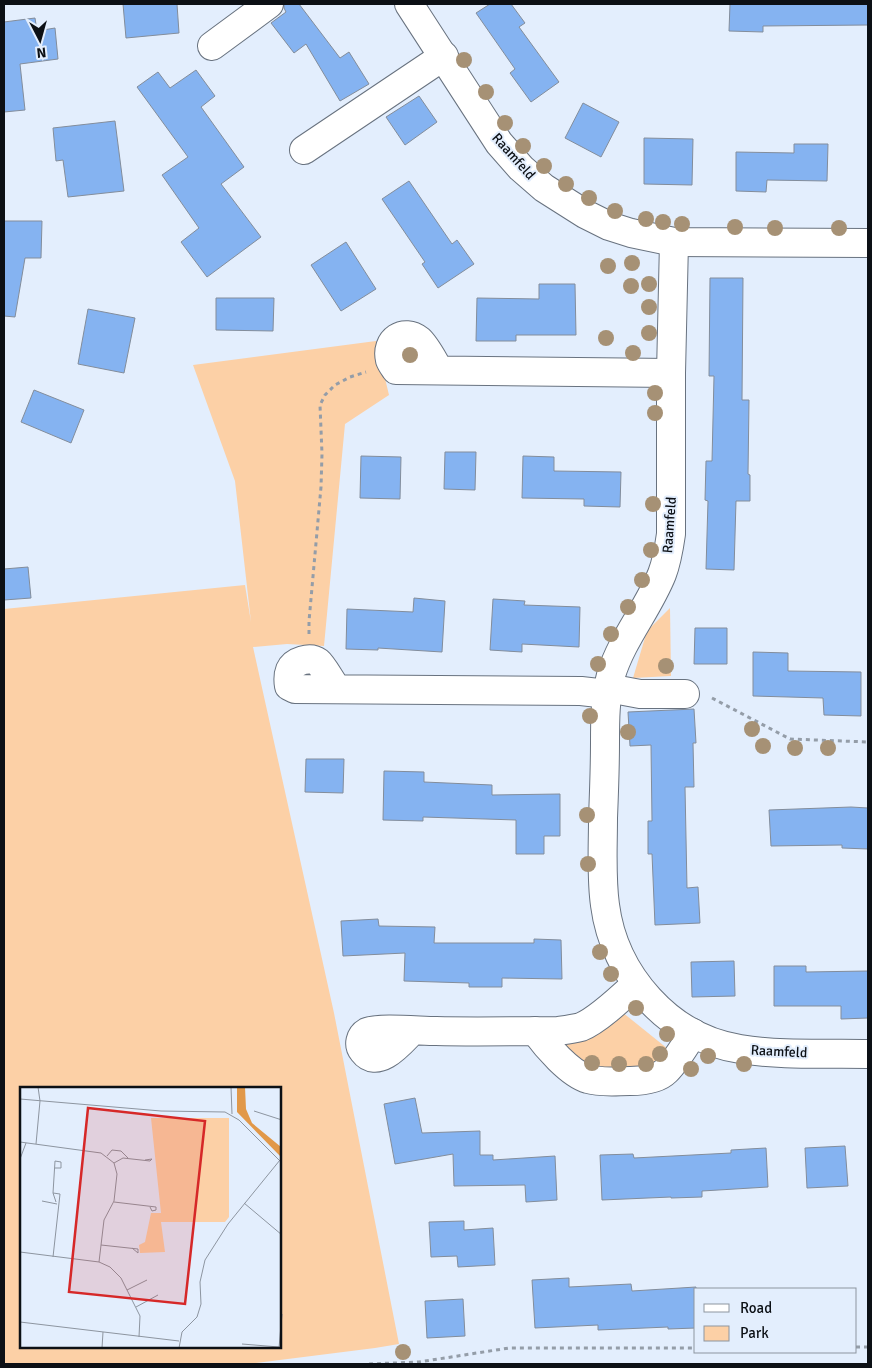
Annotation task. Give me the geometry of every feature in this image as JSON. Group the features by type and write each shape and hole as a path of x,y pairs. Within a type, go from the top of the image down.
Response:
{"street":[{"path":"212,46 269,4"},
{"name":"Raamfeld","path":"409,4 499,143 521,168 544,188 585,214 609,226 650,238 674,242 868,243"},
{"path":"304,150 444,56"},
{"name":"Raamfeld","path":"674,242 671,373 671,534 669,555 658,582 619,654 608,691 605,723 603,854 605,905 612,937 636,984 655,1006 693,1033 725,1046 739,1049 776,1052 868,1054"},
{"path":"396,370 671,373"},
{"path":"311,660 305,660 292,666 289,672 289,686 295,689 608,691 640,694 684,694"},
{"path":"412,1031 558,1032 582,1026 604,1012 636,984"},
{"path":"535,1031 544,1044 566,1065 586,1079 595,1081 634,1081 659,1076 666,1071 693,1033"}],"path":[{"path":"311,660 309,621 322,454 320,405 325,395 335,385 350,377 367,371 396,370"},
{"path":"684,694 700,692 790,739 868,742"},
{"path":"368,1364 419,1362 509,1348 694,1348"}],"green space":[{"path":"376,341 389,395 345,424 324,646 287,644 253,647 334,1013 399,1344 249,1364 4,1364 4,609 245,585 251,622 235,481 193,365"},
{"path":"670,608 671,676 633,678 647,631"},
{"path":"622,1012 668,1049 654,1069 595,1078 560,1040"}],"building":[{"path":"123,4 177,4 179,33 126,38"},
{"path":"284,4 299,4 340,58 349,52 369,84 340,101 306,44 294,53 271,23 286,12"},
{"path":"490,4 511,4 525,23 519,27 559,82 531,102 510,73 515,69 476,13"},
{"path":"730,4 868,4 868,25 763,26 763,32 729,31"},
{"path":"35,18 37,31 55,28 58,59 20,64 25,110 4,112 4,22"},
{"path":"196,70 215,96 201,107 244,167 221,184 261,237 207,277 181,242 199,228 162,175 188,157 137,87 158,72 170,88"},
{"path":"419,96 437,122 405,145 386,117"},
{"path":"583,103 619,122 601,157 565,138"},
{"path":"115,121 124,191 68,197 63,160 56,161 53,128"},
{"path":"644,138 693,139 692,185 644,184"},
{"path":"794,144 828,144 827,181 767,180 766,192 736,191 736,152 794,153"},
{"path":"409,181 452,244 457,240 474,264 438,288 422,264 425,262 382,199"},
{"path":"4,221 42,221 41,258 25,258 15,317 4,316"},
{"path":"346,242 376,289 341,311 311,265"},
{"path":"710,278 743,278 742,400 749,400 748,474 750,475 750,501 736,501 734,570 706,569 708,501 705,500 706,461 712,461 714,376 709,376"},
{"path":"539,284 575,284 576,335 516,335 516,341 476,341 477,298 539,299"},
{"path":"216,298 274,298 273,331 216,330"},
{"path":"88,309 135,318 124,373 78,364"},
{"path":"34,390 84,410 71,443 21,422"},
{"path":"445,452 476,452 475,490 444,489"},
{"path":"361,456 401,457 400,499 360,498"},
{"path":"523,456 554,457 554,471 621,472 620,507 584,506 584,499 522,498"},
{"path":"28,567 31,598 4,600 4,569"},
{"path":"414,598 445,601 442,652 378,648 378,650 346,649 347,609 413,612"},
{"path":"493,599 525,601 524,605 580,607 579,647 522,644 522,652 490,650"},
{"path":"695,628 727,628 727,664 694,664"},
{"path":"753,652 788,653 788,671 861,672 861,716 824,715 823,698 753,696"},
{"path":"694,709 696,743 693,743 694,787 685,787 687,888 698,887 700,923 655,925 652,854 648,854 648,821 652,821 651,745 630,746 628,712"},
{"path":"306,759 344,759 343,793 305,792"},
{"path":"384,771 424,772 424,782 492,785 492,795 560,794 560,836 544,836 544,854 516,854 516,820 423,817 423,821 383,820"},
{"path":"868,808 868,849 842,848 842,845 771,846 769,810"},
{"path":"378,919 379,926 435,927 434,943 534,943 534,939 561,940 562,979 502,978 502,987 469,987 469,983 404,981 405,953 343,956 341,921"},
{"path":"734,961 735,996 692,997 691,962"},
{"path":"774,966 806,966 806,972 868,971 868,1018 841,1019 841,1006 774,1006"},
{"path":"415,1098 422,1133 480,1131 480,1155 493,1155 493,1160 555,1156 557,1200 526,1202 525,1185 454,1186 453,1154 395,1164 384,1104"},
{"path":"845,1146 848,1186 807,1188 805,1148"},
{"path":"766,1148 768,1187 702,1191 702,1197 602,1200 600,1155 633,1154 634,1158 731,1153 731,1150"},
{"path":"464,1221 464,1230 493,1228 495,1265 458,1267 457,1256 431,1257 429,1222"},
{"path":"569,1278 569,1287 631,1284 632,1291 696,1287 694,1288 694,1328 668,1329 668,1327 598,1330 598,1325 535,1328 532,1280"},
{"path":"463,1299 465,1336 427,1338 425,1301"}]}
